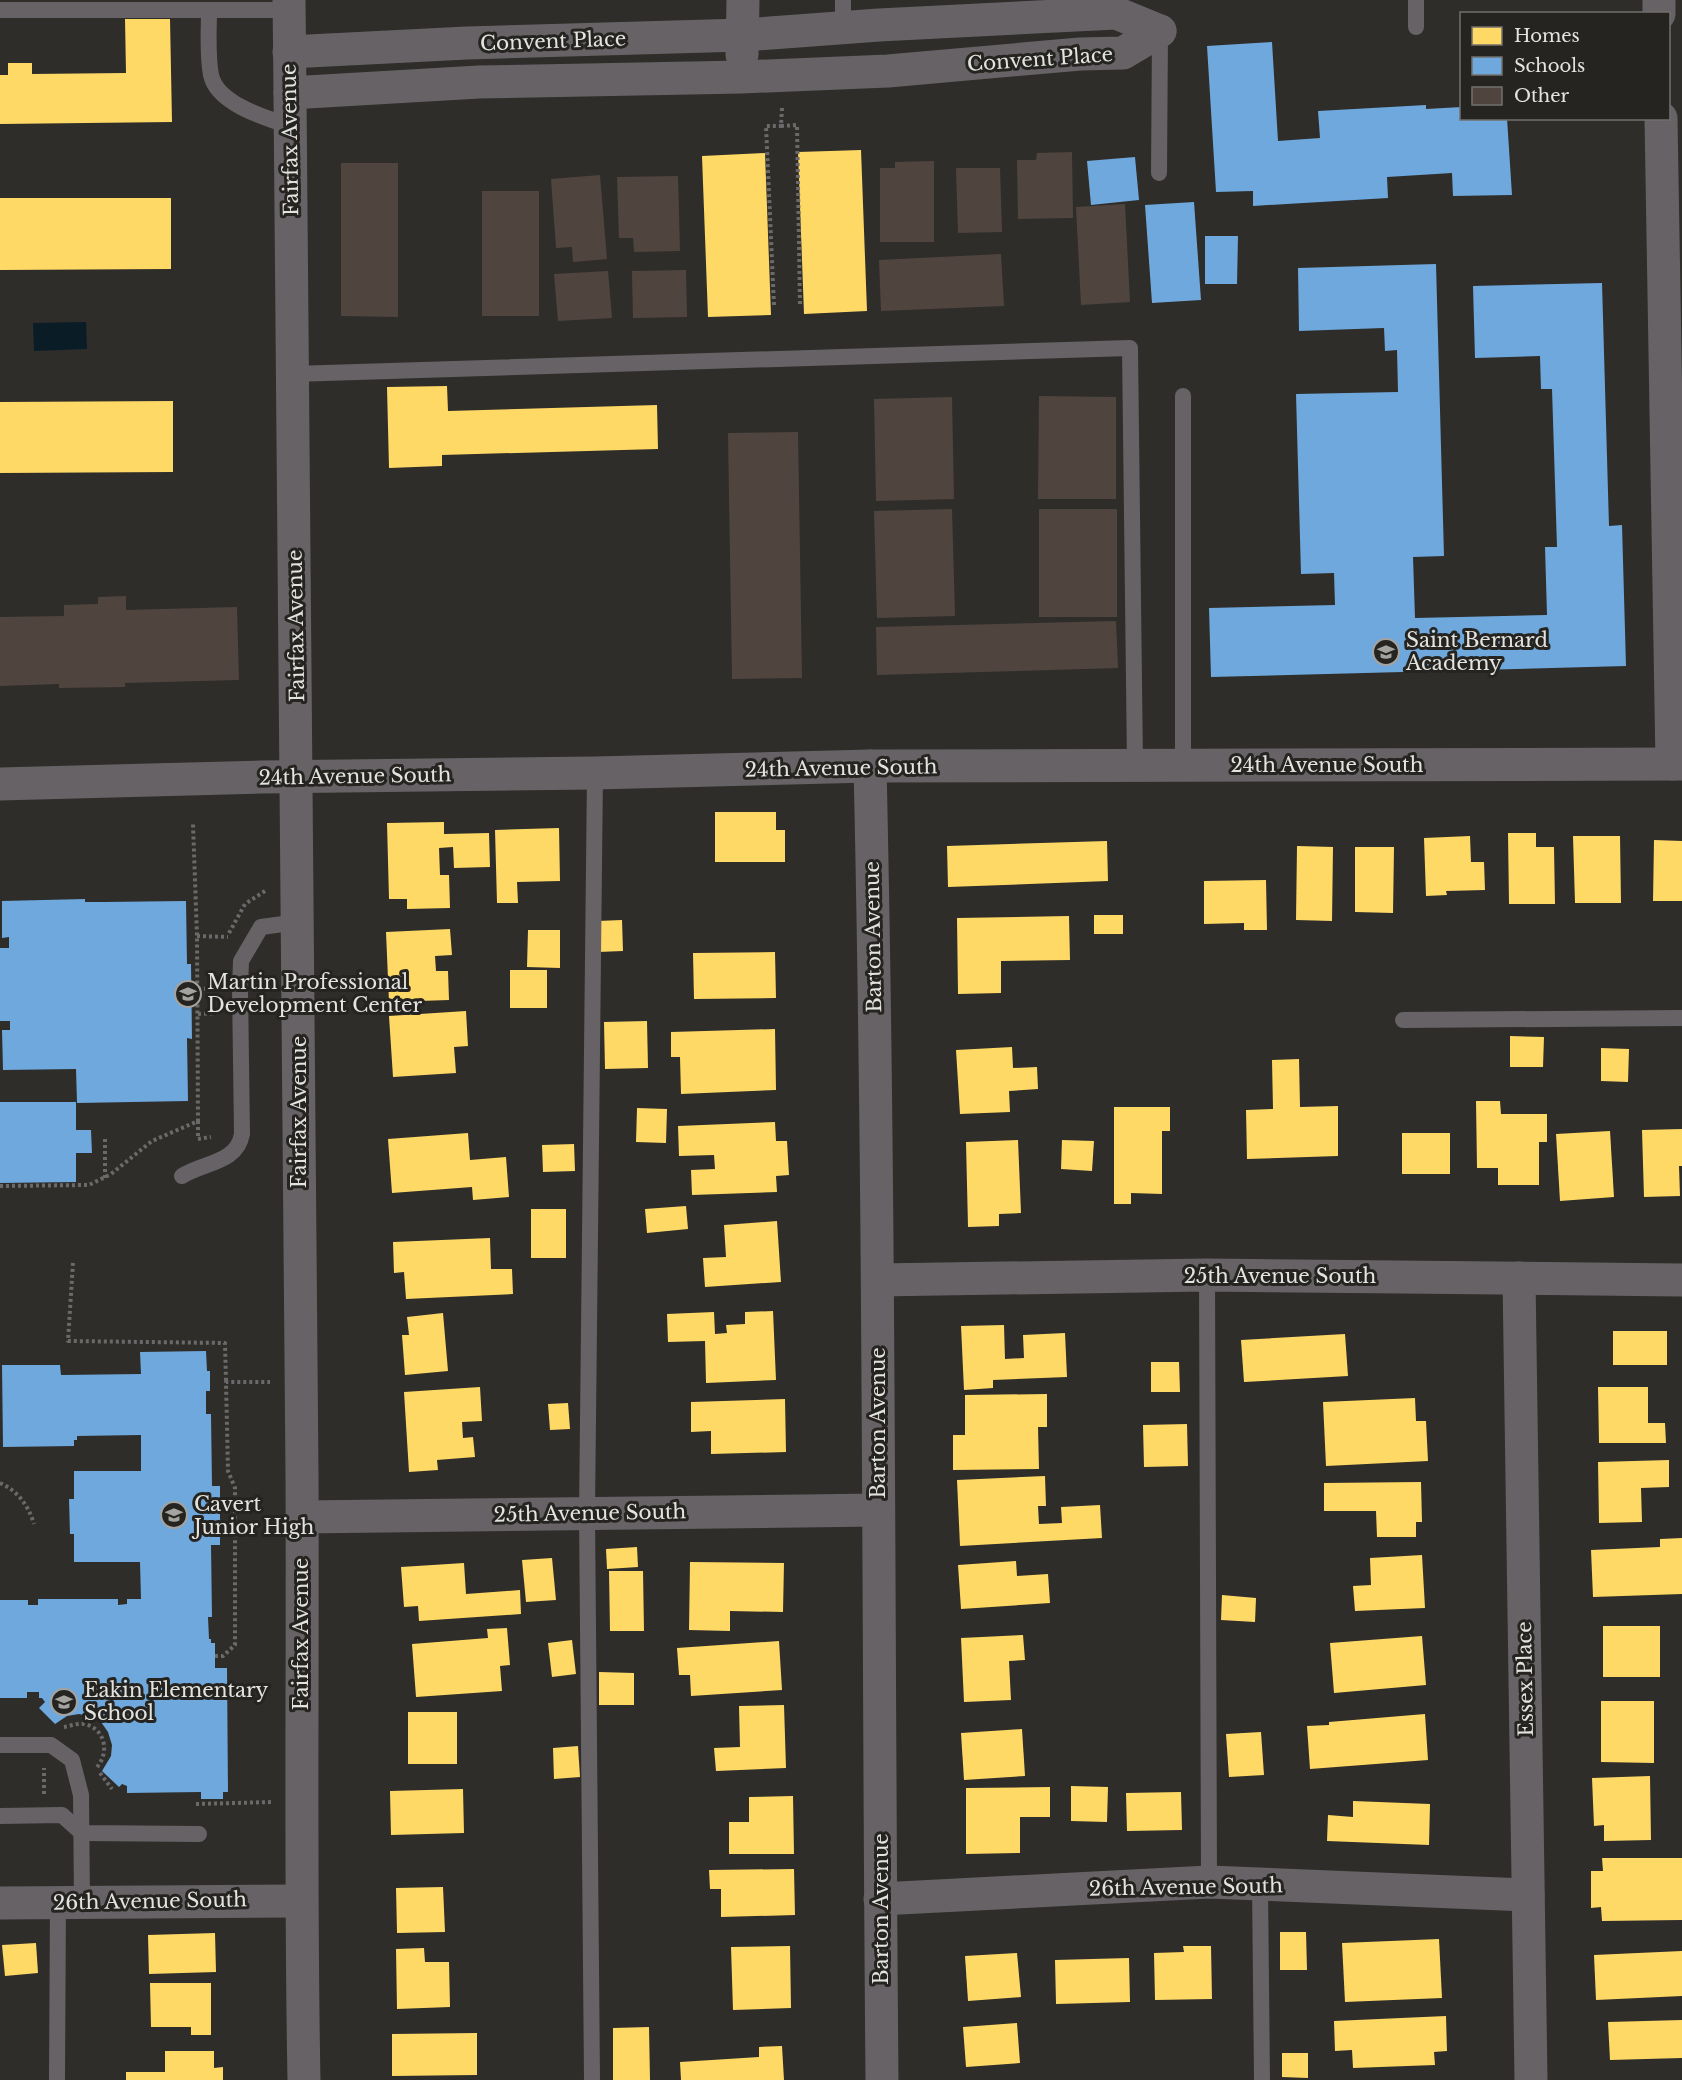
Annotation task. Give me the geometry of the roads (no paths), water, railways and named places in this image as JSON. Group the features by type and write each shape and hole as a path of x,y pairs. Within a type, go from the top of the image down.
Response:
{"street":[{"path":"742,77 744,0"},
{"name":"Fairfax Avenue","path":"289,5 297,776 302,1517 301,1901 304,2080"},
{"name":"Convent Place","path":"289,52 467,43 743,35 843,14 1116,13 1160,31"},
{"name":"Convent Place","path":"290,93 479,82 742,77 888,71 1080,54 1123,53 1160,31"},
{"path":"1661,120 1677,764"},
{"name":"24th Avenue South","path":"0,784 297,776 595,773 870,766 1677,764"},
{"name":"Barton Avenue","path":"870,766 878,1280 882,2080"},
{"name":"25th Avenue South","path":"878,1280 1207,1275 1682,1280"},
{"name":"Essex Place","path":"1519,1278 1531,2080"},
{"name":"25th Avenue South","path":"302,1517 878,1509"},
{"name":"26th Avenue South","path":"880,1899 1209,1882 1528,1895"},
{"name":"26th Avenue South","path":"0,1903 301,1901"}],"lane":[{"path":"1416,0 1416,27"},
{"path":"0,9 208,10 289,5"},
{"path":"208,10 212,77 221,93 250,112 290,126"},
{"path":"1159,173 1160,31"},
{"path":"293,374 1130,348 1135,765"},
{"path":"1183,396 1183,765"},
{"path":"592,2080 587,1513 595,773"},
{"path":"182,1176 232,1154 240,1146 242,1134 241,961 261,927 298,922"},
{"path":"1403,1020 1682,1018"},
{"path":"1207,1275 1209,1882"},
{"path":"0,1745 51,1745 72,1760 81,1795 82,1833 70,1902 57,2080"},
{"path":"0,1816 62,1815 82,1833 199,1834"},
{"path":"1260,1884 1262,2080"}],"water":[{"path":"86,322 87,349 34,351 33,323"}],"place":[{"name":"Saint Bernard Academy","path":"1386,652"},
{"name":"Martin Professional Development Center","path":"188,994"},
{"name":"Cavert Junior High","path":"174,1515"},
{"name":"Eakin Elementary School","path":"64,1702"}]}
